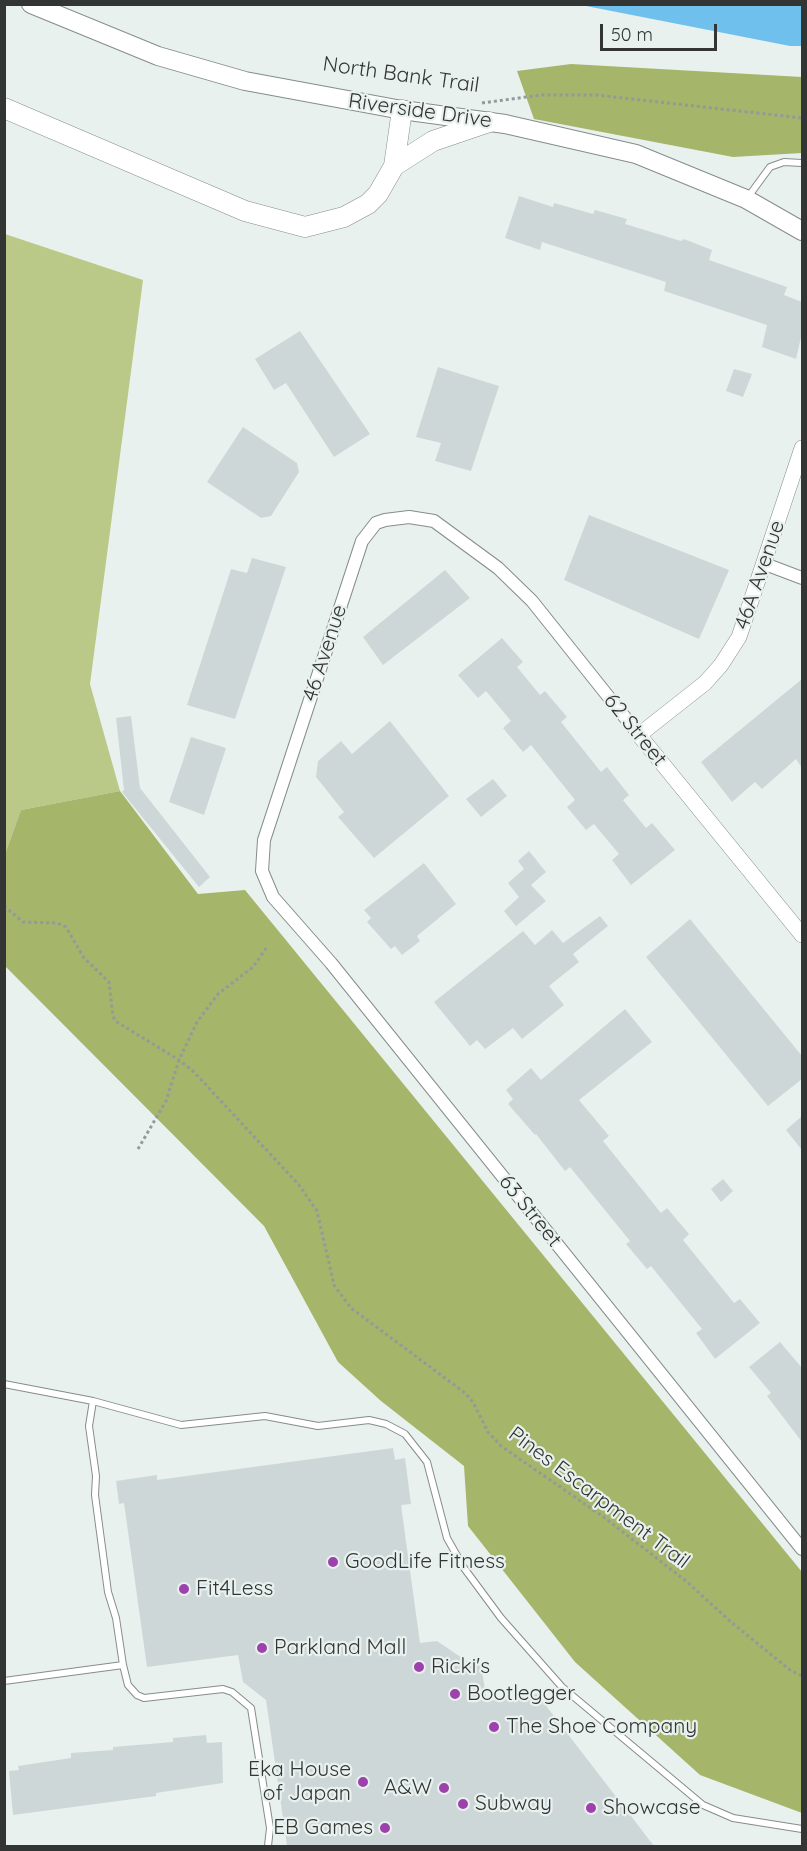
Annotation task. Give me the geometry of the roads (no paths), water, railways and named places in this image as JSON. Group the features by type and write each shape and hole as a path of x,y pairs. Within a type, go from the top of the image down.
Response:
{"main road":[{"name":"Riverside Drive","path":"32,4 198,69 256,84 402,110 489,122 595,143 636,154 746,200 802,231"},
{"path":"4,108 246,211 305,227 344,217 368,204 378,194 394,166 402,110"},
{"path":"394,166 433,141 489,122"}],"street":[{"name":"46A Avenue","path":"639,735 705,682 721,665 743,628 802,448"},
{"name":"46 Avenue","path":"262,871 264,840 362,541 376,523 410,517 434,521 457,536"},
{"name":"62 Street","path":"457,536 498,568 532,601 802,935"},
{"path":"765,564 802,578"},
{"name":"63 Street","path":"262,871 273,897 331,963 802,1549"}],"lane":[{"path":"746,200 770,167 783,162 802,163"},
{"path":"4,1384 93,1401 181,1425 265,1416 318,1426 369,1420 386,1424 405,1434 427,1462 447,1538 464,1568 501,1618 562,1688 703,1805 733,1818 802,1828"},
{"path":"93,1401 89,1426 96,1476 95,1495 108,1592 116,1618 128,1685 137,1695 144,1698 218,1689 232,1692 254,1712 270,1828 268,1846"},
{"path":"4,1681 123,1665"}],"water":[{"path":"356,5 802,5 802,46 790,46 586,6"}],"place":[{"name":"GoodLife Fitness","path":"333,1562"},
{"name":"Fit4Less","path":"184,1589"},
{"name":"Parkland Mall","path":"262,1648"},
{"name":"Ricki's","path":"419,1667"},
{"name":"Bootlegger","path":"455,1694"},
{"name":"The Shoe Company","path":"494,1727"},
{"name":"Eka House of Japan","path":"363,1782"},
{"name":"A&W","path":"444,1788"},
{"name":"Subway","path":"463,1804"},
{"name":"Showcase","path":"591,1808"},
{"name":"EB Games","path":"385,1828"}]}
